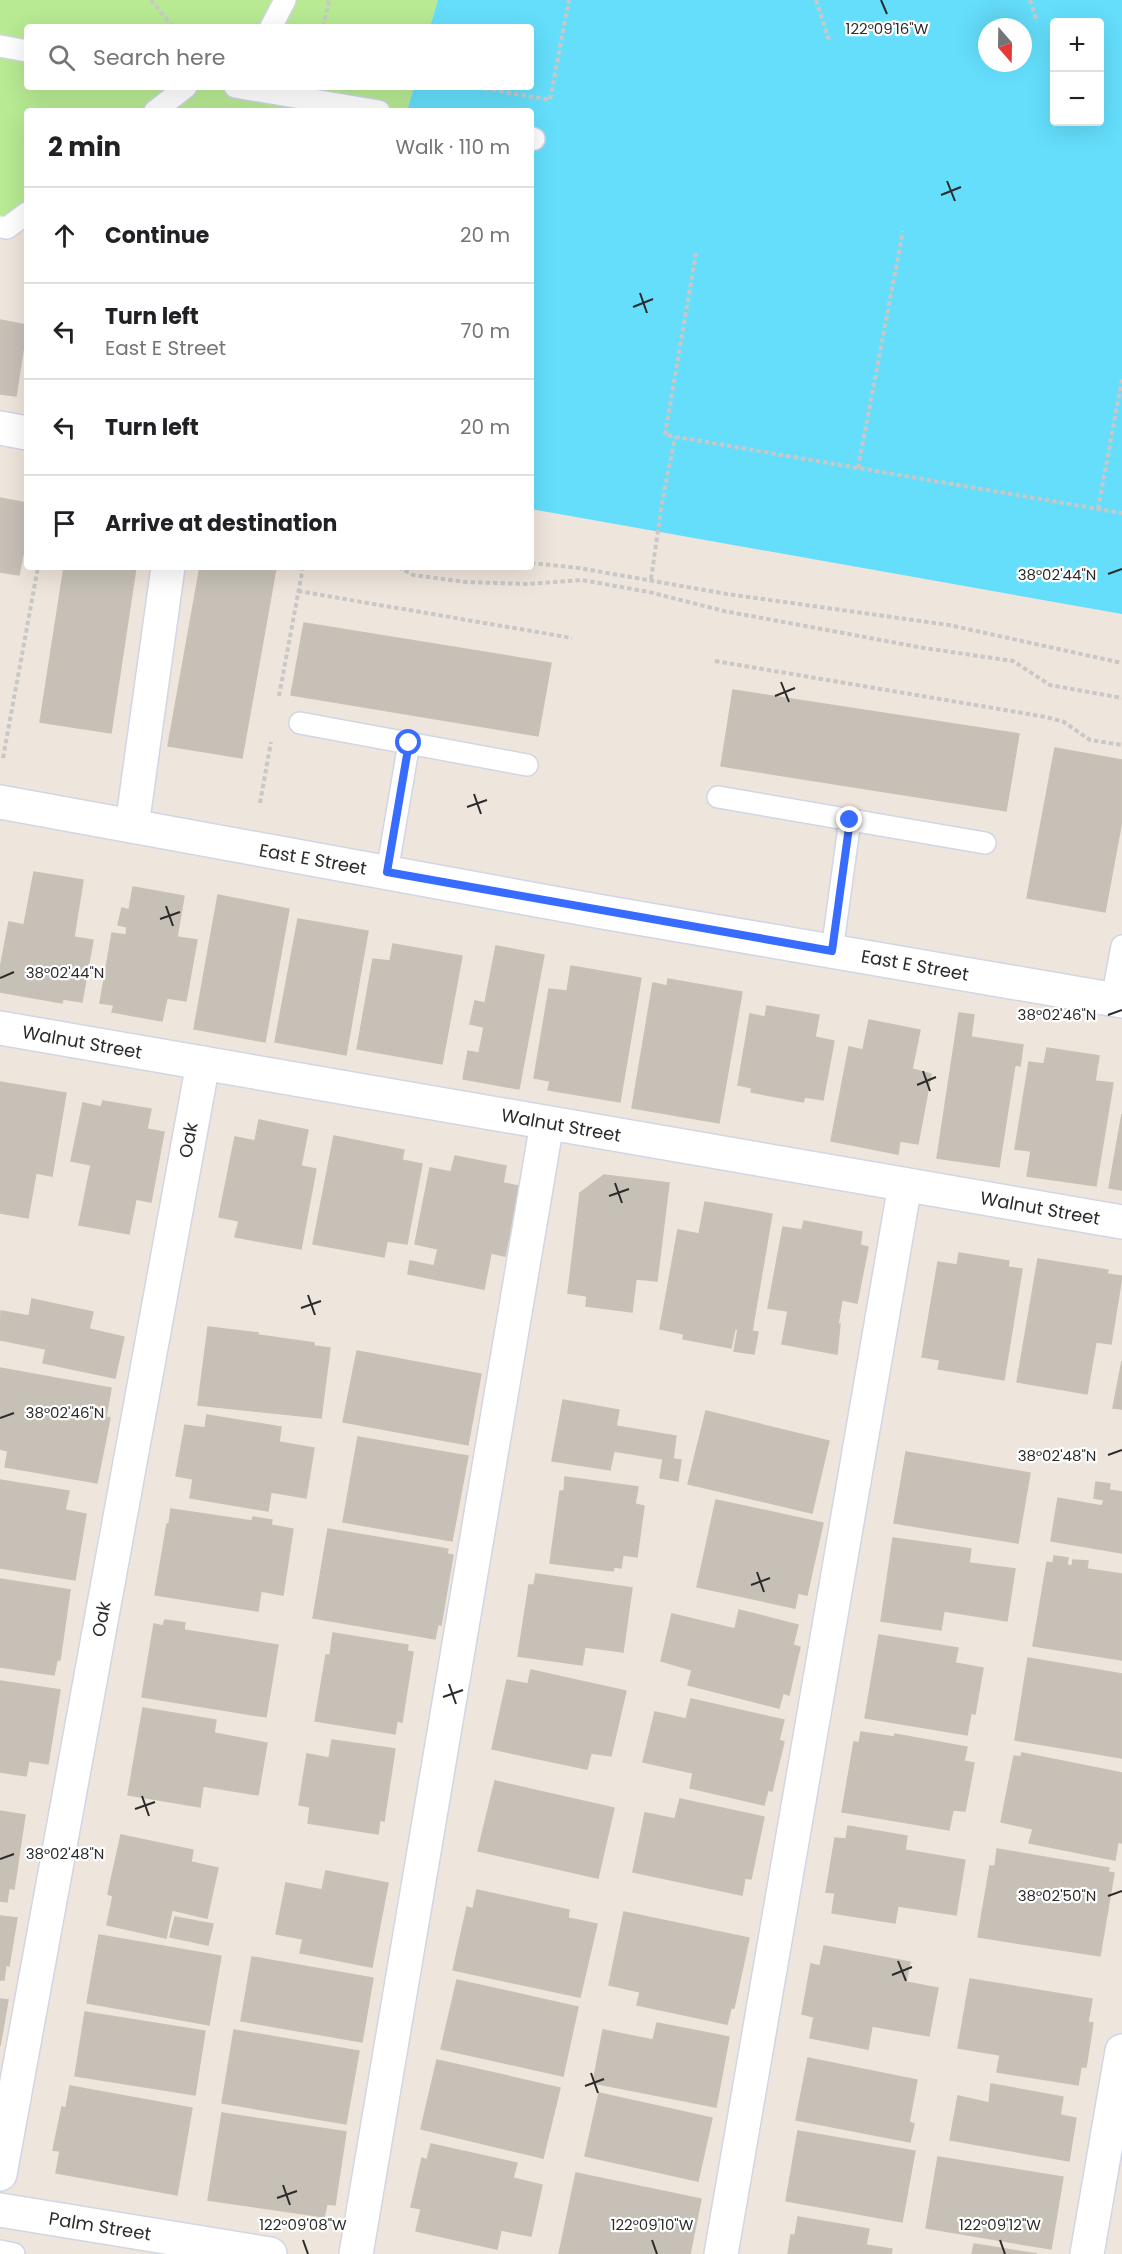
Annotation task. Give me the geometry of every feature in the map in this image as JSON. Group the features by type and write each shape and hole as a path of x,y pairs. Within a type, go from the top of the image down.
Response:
{"street":[{"path":"0,428 24,432"},
{"path":"132,826 168,570"},
{"name":"East E Street","path":"0,802 1117,1000"},
{"name":"Walnut Street","path":"0,1028 1122,1222"},
{"name":"Oak","path":"0,2174 203,1063"},
{"path":"356,2254 547,1123"},
{"path":"721,2254 905,1185"},
{"path":"1087,2254 1122,2051"},
{"name":"Palm Street","path":"0,2210 270,2254"}],"lane":[{"path":"273,24 285,0"},
{"path":"0,46 24,50"},
{"path":"159,108 182,90"},
{"path":"253,90 361,108"},
{"path":"0,227 7,228 24,215"},
{"path":"300,723 527,765"},
{"path":"387,872 409,743"},
{"path":"718,798 985,843"},
{"path":"832,951 850,820"},
{"path":"1117,1000 1122,946"},
{"path":"0,2252 14,2254"}],"path":[{"path":"151,0 171,24"},
{"path":"324,24 329,0"},
{"path":"494,90 550,100 569,0"},
{"path":"816,0 830,43"},
{"path":"1030,0 1037,22"},
{"path":"858,468 903,231"},
{"path":"696,253 665,435 1122,513"},
{"path":"1098,509 1122,379"},
{"path":"651,579 662,503 675,437"},
{"path":"534,563 651,579 727,594 949,626 1122,663"},
{"path":"3,758 37,570"},
{"path":"279,697 302,570"},
{"path":"403,570 412,575 466,582 528,584 582,580 649,592 724,611 1013,662 1050,685 1122,698"},
{"path":"298,591 572,638"},
{"path":"715,661 1046,717 1064,722 1090,740 1122,745"},
{"path":"260,803 272,732"}],"green space":[{"path":"0,0 438,0 431,24 24,24 24,90 413,90 408,108 24,108 24,224 0,220"}],"water":[{"path":"438,0 1122,0 1122,614 534,510 534,108 408,108 413,90 534,90 534,24 431,24"}],"building":[{"path":"0,320 24,324 24,344 16,396 0,394"},
{"path":"0,498 24,502 24,549 19,575 0,572"},
{"path":"64,570 136,570 111,733 40,722"},
{"path":"199,570 276,570 242,758 168,746"},
{"path":"304,623 551,663 538,736 291,695"},
{"path":"733,690 1019,734 1006,811 721,766"},
{"path":"1055,748 1122,760 1122,820 1105,912 1027,898"},
{"path":"34,872 83,880 74,937 93,940 82,1002 63,999 62,1003 0,992 0,969 9,922 24,925"},
{"path":"133,887 184,896 177,937 197,940 186,1001 167,998 162,1021 112,1012 114,1005 100,1003 112,933 126,935 127,927 118,925 122,908 129,910"},
{"path":"218,895 289,909 265,1042 194,1029"},
{"path":"298,919 368,931 346,1055 275,1042"},
{"path":"393,944 462,956 442,1064 357,1049 373,959 390,961"},
{"path":"496,946 544,955 519,1089 463,1079 468,1051 479,1053 484,1027 470,1024 475,1001 485,1003"},
{"path":"571,966 641,978 620,1102 548,1090 550,1081 534,1078 549,989 567,991"},
{"path":"668,979 742,992 719,1123 632,1108 653,983 667,986"},
{"path":"767,1006 819,1015 815,1037 834,1041 823,1100 805,1097 803,1102 751,1092 752,1088 738,1085 750,1014 765,1017"},
{"path":"959,1013 974,1015 971,1037 1023,1045 1020,1066 1015,1065 999,1167 937,1158"},
{"path":"869,1020 920,1030 912,1069 931,1074 918,1144 900,1141 898,1154 831,1141 849,1047 863,1050"},
{"path":"1047,1048 1099,1056 1095,1081 1113,1083 1096,1186 1027,1176 1031,1151 1015,1149 1029,1062 1044,1064"},
{"path":"0,1082 66,1093 52,1176 36,1173 28,1218 0,1213"},
{"path":"103,1101 151,1109 147,1129 164,1132 151,1202 136,1199 129,1234 79,1225 91,1165 71,1161 83,1103 101,1107"},
{"path":"1122,1114 1122,1190 1109,1188"},
{"path":"259,1120 308,1130 301,1166 316,1169 301,1249 235,1237 239,1221 219,1217 235,1137 255,1141"},
{"path":"334,1136 404,1150 402,1160 422,1164 407,1244 387,1241 384,1257 313,1244"},
{"path":"455,1156 506,1166 503,1183 519,1186 505,1256 491,1253 484,1289 408,1274 410,1261 434,1266 438,1249 415,1244 430,1168 451,1172"},
{"path":"604,1175 669,1183 657,1281 636,1279 632,1312 586,1306 587,1296 568,1293 580,1193"},
{"path":"705,1202 772,1214 752,1331 758,1332 754,1354 734,1351 738,1329 735,1329 731,1348 683,1339 684,1334 660,1329 678,1230 699,1234"},
{"path":"804,1221 862,1232 860,1245 868,1247 857,1303 842,1300 837,1354 782,1344 788,1311 768,1308 783,1227 802,1230"},
{"path":"959,1253 1009,1261 1008,1267 1022,1269 1004,1380 938,1369 940,1360 922,1357 938,1262 957,1265"},
{"path":"1038,1259 1108,1270 1107,1274 1122,1276 1111,1344 1096,1342 1087,1394 1017,1382"},
{"path":"32,1299 93,1312 89,1329 124,1337 115,1378 43,1363 46,1349 0,1340 1,1311 29,1316"},
{"path":"208,1327 258,1333 258,1335 314,1343 314,1346 330,1348 321,1418 198,1405"},
{"path":"357,1351 481,1374 468,1445 343,1422"},
{"path":"1122,1361 1122,1409 1113,1408"},
{"path":"0,1368 111,1388 106,1417 110,1418 97,1483 5,1467 8,1451 0,1449"},
{"path":"563,1400 619,1410 616,1426 676,1436 673,1459 681,1460 678,1481 660,1478 663,1459 614,1451 610,1470 552,1461"},
{"path":"706,1411 829,1441 812,1513 688,1484"},
{"path":"207,1415 281,1427 279,1442 314,1448 306,1498 271,1492 268,1511 190,1498 193,1479 176,1476 185,1425 205,1428"},
{"path":"358,1437 468,1456 452,1541 343,1522"},
{"path":"906,1452 1030,1473 1018,1543 894,1523"},
{"path":"565,1477 638,1487 635,1504 644,1506 637,1557 623,1555 621,1568 614,1567 613,1571 550,1563 560,1491 564,1491"},
{"path":"0,1480 69,1491 65,1510 86,1514 75,1580 0,1568"},
{"path":"1096,1482 1110,1484 1109,1490 1122,1492 1122,1553 1051,1541 1058,1498 1102,1506 1104,1500 1094,1498"},
{"path":"716,1500 823,1523 807,1595 798,1593 795,1608 697,1587"},
{"path":"171,1509 252,1521 253,1517 272,1520 271,1525 293,1529 283,1595 261,1591 258,1611 155,1595"},
{"path":"328,1529 448,1549 447,1554 453,1555 441,1625 438,1624 435,1639 313,1618"},
{"path":"893,1538 971,1549 969,1563 1015,1569 1007,1621 944,1611 941,1630 881,1621"},
{"path":"1054,1556 1068,1558 1067,1565 1072,1566 1073,1560 1088,1561 1087,1569 1122,1574 1122,1660 1033,1646 1047,1562 1053,1563"},
{"path":"536,1574 632,1588 623,1652 585,1647 582,1665 518,1656 529,1585 534,1585"},
{"path":"0,1579 70,1590 60,1660 57,1660 54,1675 0,1667"},
{"path":"739,1610 798,1625 793,1645 800,1647 789,1695 783,1693 779,1708 688,1685 692,1670 661,1661 672,1614 735,1629"},
{"path":"165,1620 185,1623 184,1630 278,1645 266,1717 142,1697 154,1624 163,1626"},
{"path":"333,1633 408,1645 407,1651 413,1652 402,1722 397,1721 395,1734 315,1721 326,1655 330,1655"},
{"path":"879,1635 958,1648 955,1663 983,1668 975,1714 971,1713 967,1735 865,1718"},
{"path":"1028,1658 1122,1674 1122,1758 1015,1740"},
{"path":"531,1670 626,1691 611,1756 591,1753 587,1769 492,1749 507,1680 528,1684"},
{"path":"0,1681 60,1690 48,1764 29,1761 26,1776 0,1772"},
{"path":"691,1699 784,1720 779,1740 784,1742 772,1791 768,1790 764,1805 690,1788 693,1773 643,1762 655,1712 686,1719"},
{"path":"143,1708 216,1720 214,1733 267,1743 258,1795 203,1786 200,1807 128,1795"},
{"path":"861,1732 894,1737 895,1734 967,1747 964,1761 974,1763 965,1811 953,1810 949,1830 842,1812 854,1742 859,1743"},
{"path":"332,1740 395,1749 384,1821 380,1820 378,1834 308,1823 310,1807 299,1805 307,1754 329,1758"},
{"path":"1022,1753 1122,1773 1122,1843 1118,1842 1115,1860 1029,1843 1033,1829 1001,1822 1014,1756 1021,1757"},
{"path":"495,1781 614,1808 598,1878 478,1851"},
{"path":"680,1799 764,1817 751,1879 745,1878 742,1895 633,1872 645,1813 675,1819"},
{"path":"0,1811 25,1815 14,1889 9,1888 7,1902 0,1901"},
{"path":"848,1826 907,1836 905,1850 965,1860 956,1915 898,1906 895,1923 832,1913 835,1893 826,1892 835,1838 846,1839"},
{"path":"121,1835 193,1850 191,1862 218,1868 207,1918 172,1910 166,1938 107,1925 113,1896 108,1894"},
{"path":"997,1849 1109,1868 1108,1872 1114,1873 1100,1956 978,1937 990,1866 995,1866"},
{"path":"326,1871 388,1883 372,1967 300,1953 303,1939 276,1934 286,1883 322,1890"},
{"path":"477,1890 569,1910 568,1918 597,1924 580,1997 453,1970 467,1907 473,1909"},
{"path":"624,1912 749,1938 734,2008 731,2008 727,2024 637,2005 640,1992 609,1985"},
{"path":"0,1916 17,1918 9,1966 6,1965 4,1980 0,1980"},
{"path":"175,1917 213,1924 208,1945 170,1937"},
{"path":"99,1935 221,1956 209,2025 87,2003"},
{"path":"824,1946 910,1962 906,1982 938,1988 929,2036 872,2026 868,2049 810,2038 814,2017 802,2014 811,1964 820,1966"},
{"path":"252,1957 373,1978 362,2042 241,2021"},
{"path":"970,1979 1092,1999 1088,2022 1093,2023 1086,2067 1081,2067 1078,2085 997,2072 1000,2055 958,2048"},
{"path":"457,1980 578,2007 563,2076 441,2049"},
{"path":"0,1999 8,2000 0,2046"},
{"path":"85,2012 205,2031 195,2095 75,2076"},
{"path":"657,2023 729,2037 716,2107 593,2083 603,2030 653,2040"},
{"path":"234,2030 359,2051 346,2124 222,2103"},
{"path":"808,2058 917,2080 909,2122 914,2124 910,2142 796,2120"},
{"path":"437,2060 560,2088 543,2158 421,2129"},
{"path":"991,2084 1063,2097 1060,2115 1076,2118 1069,2161 950,2140 958,2096 989,2103"},
{"path":"70,2086 192,2108 177,2195 56,2173 60,2151 53,2150 62,2107 66,2108"},
{"path":"599,2093 712,2118 698,2181 585,2156"},
{"path":"222,2113 346,2132 335,2205 327,2204 324,2217 208,2200"},
{"path":"798,2131 915,2151 902,2222 786,2201"},
{"path":"431,2144 517,2163 513,2178 542,2185 531,2236 501,2230 497,2249 416,2231 421,2209 411,2207 422,2158 427,2160"},
{"path":"938,2157 1063,2177 1051,2249 926,2228"},
{"path":"576,2173 701,2199 690,2254 559,2254"},
{"path":"798,2217 869,2229 866,2245 892,2249 891,2254 788,2254 791,2235 795,2235"},
{"path":"974,2244 1037,2254 972,2254"}],"route":[{"path":"409,743 387,872 597,911 832,951 850,820"}]}
